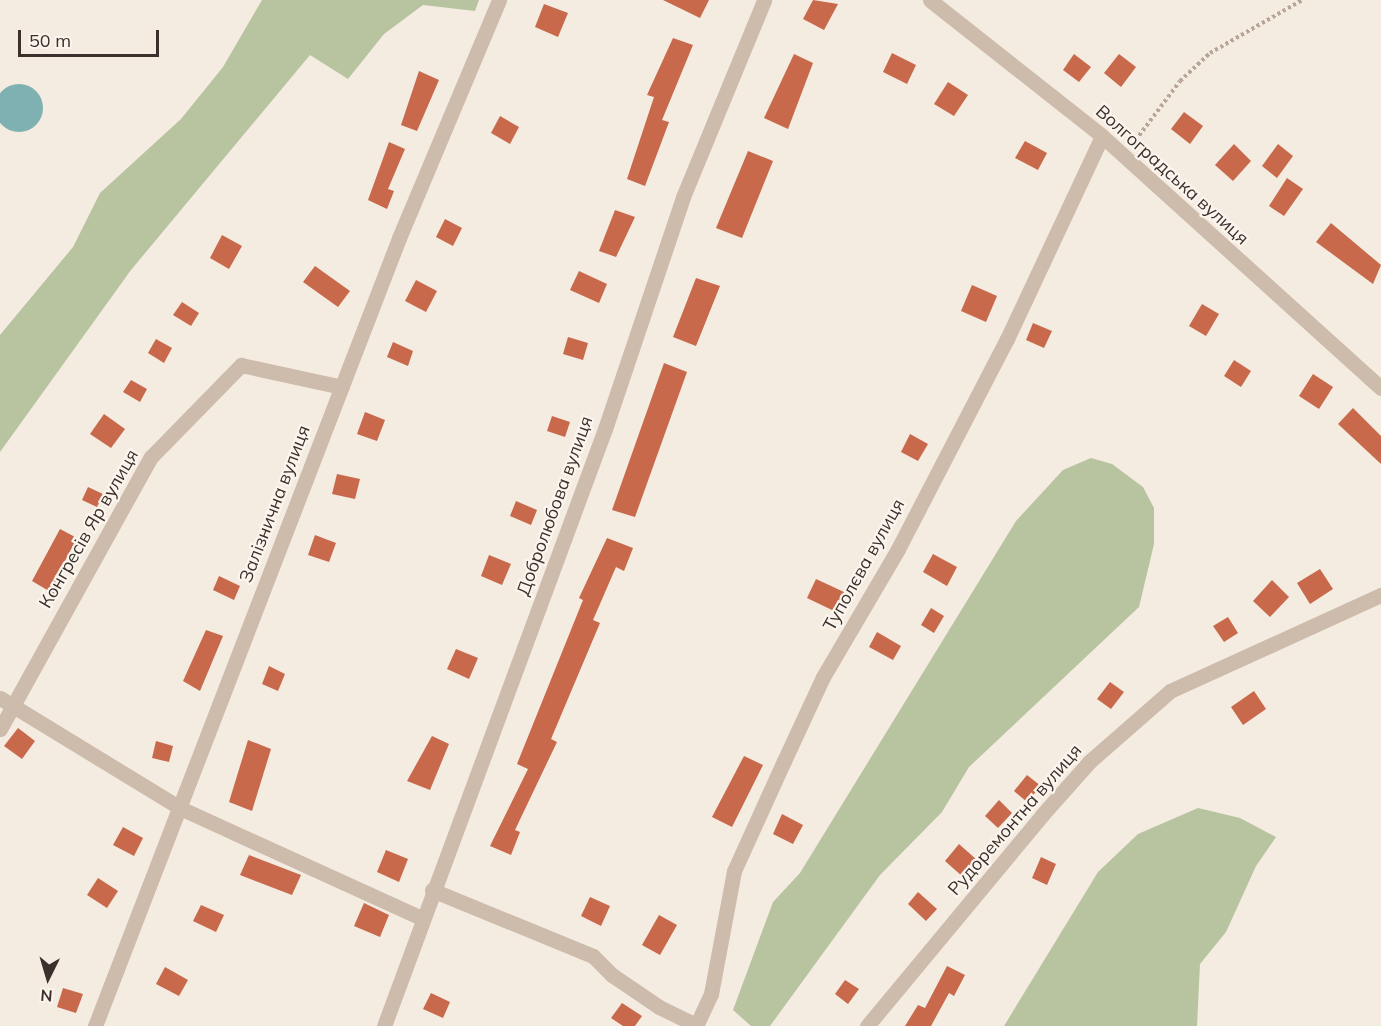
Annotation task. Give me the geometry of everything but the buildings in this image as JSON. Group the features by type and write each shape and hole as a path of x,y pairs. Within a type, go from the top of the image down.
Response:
{"street":[{"name":"Залізнична вулиця","path":"95,1026 342,387 499,0"},
{"name":"Добролюбова вулиця","path":"384,1026 421,918 605,429 683,197 764,0"},
{"name":"Волгоградська вулиця","path":"930,0 1102,136 1381,388"},
{"name":"Туполєва вулиця","path":"696,1025 711,994 734,872 784,761 824,677 898,549 1007,339 1102,136"},
{"name":"Конгресів Яр вулиця","path":"0,729 6,702 151,457 241,364 342,387"},
{"name":"Рудоремонтна вулиця","path":"867,1026 1089,762 1170,691 1381,595"},
{"path":"6,702 180,808 421,918"},
{"path":"432,890 593,956 612,975 659,1007 696,1025"}],"path":[{"path":"1124,156 1180,81 1210,53 1302,0"}],"green space":[{"path":"262,0 479,0 475,11 423,5 384,34 348,79 310,55 131,270 0,452 0,335 73,247 100,193 181,119 223,67"},
{"path":"1091,458 1112,464 1143,487 1154,508 1154,544 1139,607 969,767 942,812 880,875 770,1026 751,1026 733,1010 773,902 800,873 1016,521 1063,470"},
{"path":"1198,808 1240,818 1276,837 1256,866 1226,932 1200,964 1197,1026 1004,1026 1098,872 1138,834"}],"water":[{"path":"19,84 36,91 43,108 36,125 19,132 2,125 -5,108 2,91"}]}
